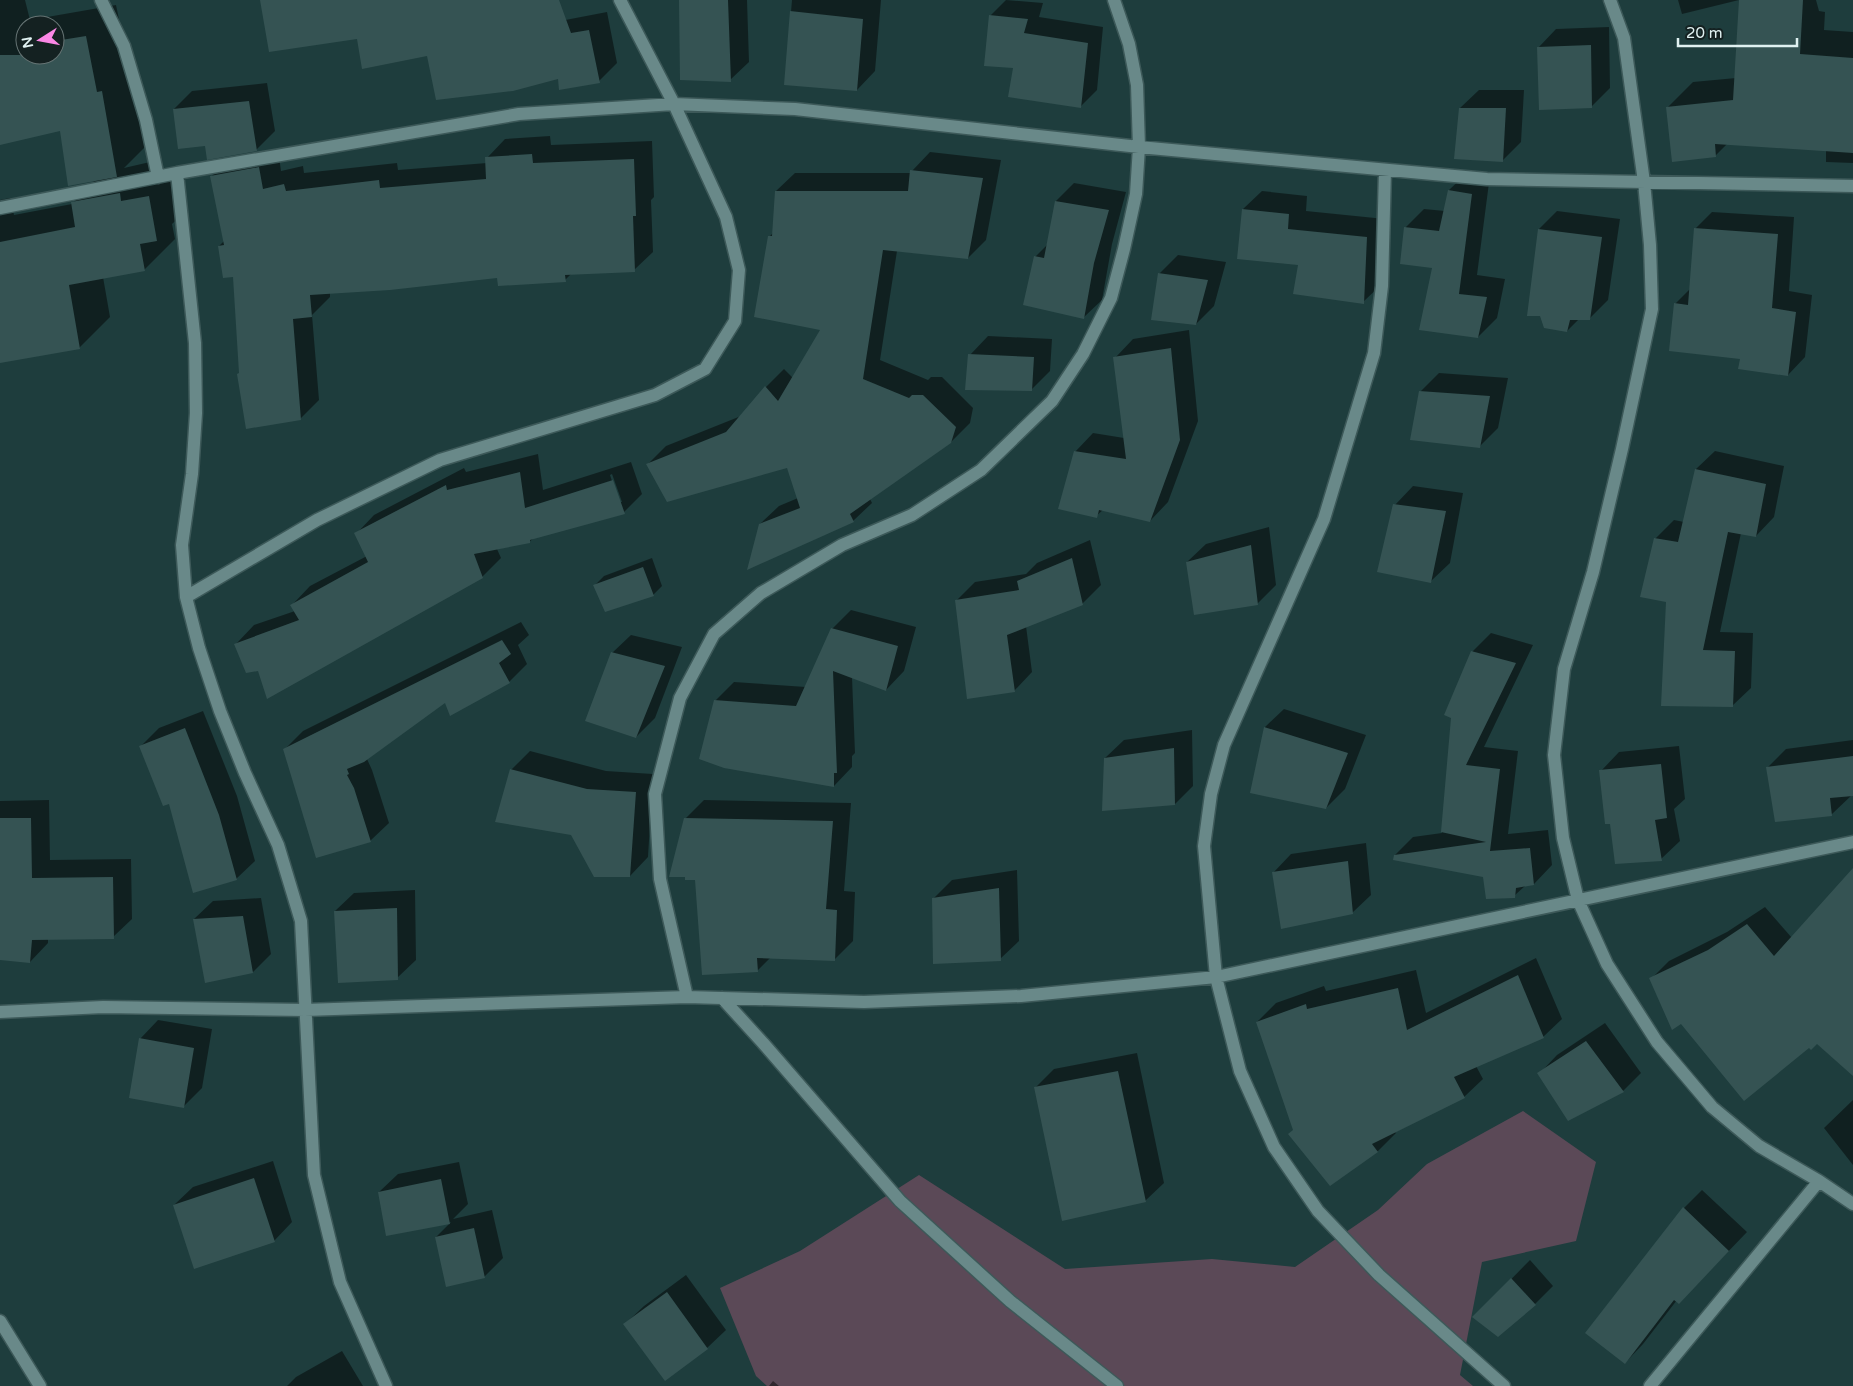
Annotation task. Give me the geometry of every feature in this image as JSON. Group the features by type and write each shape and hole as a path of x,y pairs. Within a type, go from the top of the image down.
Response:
{"street":[{"path":"102,0 124,46 146,120 158,177"},
{"path":"186,597 317,520 440,460 655,395 705,369 734,321 739,270 726,217 674,104 620,0"},
{"path":"687,997 660,879 655,794 680,698 714,634 760,593 842,545 912,515 981,470 1052,401 1083,354 1111,298 1136,194 1139,147 1137,85 1130,44 1114,0"},
{"path":"1610,0 1624,38 1644,182 1650,245 1652,309 1593,572 1564,669 1554,755 1563,838 1578,900 1607,964 1657,1042 1712,1107 1759,1146 1819,1181 1853,1204"},
{"path":"0,208 177,173 518,114 674,104 795,109 1139,147 1487,179 1853,186"},
{"path":"1385,170 1382,286 1374,353 1324,519 1224,745 1211,794 1204,846 1216,977 1240,1071 1274,1147 1318,1211 1380,1275 1504,1386"},
{"path":"177,173 195,343 196,413 192,474 182,545 186,597 199,648 220,711 244,773 278,845 301,921 314,1175 340,1282 386,1386"},
{"path":"0,1012 103,1007 305,1010 687,997 864,1002 1021,996 1216,977 1853,842"},
{"path":"722,998 900,1201 1010,1301 1117,1386"},
{"path":"1650,1386 1819,1181"},
{"path":"0,1321 40,1386"}],"shaded area":[{"path":"1523,1111 1596,1162 1576,1241 1482,1262 1460,1375 1473,1386 767,1386 756,1376 720,1288 800,1251 919,1175 1065,1269 1212,1259 1295,1267 1378,1210 1427,1164"}],"building":[{"path":"260,0 559,0 571,33 589,30 600,83 559,90 558,79 513,91 436,100 427,56 362,69 357,39 269,52"},
{"path":"679,0 728,0 731,82 680,80"},
{"path":"1739,0 1803,0 1800,54 1853,58 1853,153 1715,144 1716,157 1672,162 1666,107 1733,100"},
{"path":"790,11 863,19 857,91 784,85"},
{"path":"989,15 1028,19 1024,33 1088,43 1081,108 1008,97 1013,68 984,66"},
{"path":"86,36 97,92 102,91 117,177 68,186 60,131 0,145 0,55 15,55 15,65 65,65 65,39"},
{"path":"1591,45 1592,108 1539,110 1537,47"},
{"path":"249,101 257,151 207,160 205,146 178,149 173,109"},
{"path":"1459,108 1506,108 1503,162 1454,159"},
{"path":"532,154 533,163 634,159 636,216 633,216 635,272 565,275 566,282 498,286 497,278 390,290 310,295 312,317 293,319 301,420 246,429 237,374 239,373 233,277 223,278 218,246 224,245 210,176 259,167 263,189 284,184 286,191 379,180 380,188 486,179 485,157"},
{"path":"910,170 983,178 968,259 883,250 863,379 909,398 912,395 923,395 956,427 951,443 850,514 854,522 747,570 759,524 800,508 787,468 667,502 646,464 726,432 765,386 778,401 820,330 754,317 768,236 772,236 775,191 908,191"},
{"path":"1448,190 1472,194 1459,294 1487,297 1478,338 1419,330 1432,268 1400,264 1404,227 1439,231"},
{"path":"120,193 121,201 149,196 157,241 140,244 145,271 69,285 80,349 0,363 0,242 75,227 71,202"},
{"path":"1055,201 1109,210 1094,263 1084,319 1023,305 1034,256 1044,258"},
{"path":"1242,209 1289,214 1288,229 1367,237 1364,304 1293,294 1298,265 1237,259"},
{"path":"1694,228 1778,234 1772,308 1796,312 1788,376 1738,369 1740,359 1669,351 1674,303 1688,305"},
{"path":"1538,229 1602,237 1590,320 1570,320 1567,332 1544,328 1540,316 1527,316"},
{"path":"1158,273 1208,280 1196,325 1151,320"},
{"path":"1171,348 1180,440 1150,522 1099,510 1097,518 1058,509 1074,451 1126,459 1113,357"},
{"path":"968,354 1034,357 1032,391 965,390"},
{"path":"1419,391 1490,396 1480,448 1410,440"},
{"path":"1695,469 1766,484 1756,537 1728,532 1703,650 1735,651 1733,707 1661,706 1666,602 1640,597 1654,538 1678,542"},
{"path":"520,472 525,508 613,480 625,514 530,540 530,543 474,554 483,578 267,699 258,671 246,673 234,644 299,620 290,605 368,562 354,533 446,485 447,490"},
{"path":"1393,504 1446,511 1431,583 1377,572"},
{"path":"1251,545 1258,605 1194,615 1186,562"},
{"path":"1072,558 1083,605 1007,635 1015,692 967,699 955,600 1019,590 1017,581"},
{"path":"643,567 654,596 605,612 593,585"},
{"path":"831,628 898,646 886,691 833,671 837,773 834,773 834,787 724,768 699,759 714,700 796,706"},
{"path":"502,640 511,654 499,663 510,683 450,716 445,703 364,762 347,769 349,774 347,775 354,788 371,842 316,858 283,749"},
{"path":"1471,651 1516,663 1466,765 1500,769 1490,851 1530,848 1534,885 1516,888 1515,898 1486,899 1483,877 1393,860 1394,855 1486,842 1441,832 1451,718 1444,715"},
{"path":"611,652 665,666 636,738 585,721"},
{"path":"1264,727 1348,753 1326,809 1250,793"},
{"path":"185,728 219,815 237,880 193,893 169,804 163,806 139,746"},
{"path":"1174,748 1175,805 1102,811 1104,758"},
{"path":"1853,756 1853,796 1830,798 1832,816 1775,822 1766,767"},
{"path":"1661,764 1667,818 1655,820 1662,861 1615,864 1610,824 1605,824 1599,770"},
{"path":"510,769 587,789 636,792 630,877 594,877 571,835 495,822"},
{"path":"0,818 31,818 32,878 113,877 114,939 32,940 30,963 0,960"},
{"path":"684,818 833,821 826,909 837,910 835,961 757,958 758,972 702,975 695,880 685,880 685,877 669,877"},
{"path":"1348,861 1353,914 1281,929 1272,872"},
{"path":"1853,868 1853,1076 1817,1044 1811,1050 1809,1048 1744,1101 1681,1024 1672,1030 1649,978 1708,950 1747,924 1774,956"},
{"path":"999,888 1001,961 933,964 932,898"},
{"path":"397,908 398,980 338,983 334,911"},
{"path":"243,916 253,973 205,983 193,919"},
{"path":"1518,975 1544,1038 1454,1077 1465,1098 1372,1144 1378,1152 1330,1186 1288,1134 1293,1130 1256,1022 1306,1004 1307,1009 1398,988 1407,1030"},
{"path":"139,1038 194,1048 184,1108 129,1098"},
{"path":"1586,1041 1624,1092 1568,1121 1537,1073"},
{"path":"1118,1071 1146,1202 1062,1221 1034,1087"},
{"path":"254,1178 275,1242 194,1269 173,1205"},
{"path":"441,1179 450,1224 386,1236 378,1192"},
{"path":"1683,1207 1729,1251 1679,1304 1674,1300 1625,1364 1585,1333"},
{"path":"474,1228 485,1278 446,1287 435,1237"},
{"path":"1511,1278 1536,1305 1498,1337 1472,1317"},
{"path":"667,1292 708,1349 665,1381 623,1324"}]}
